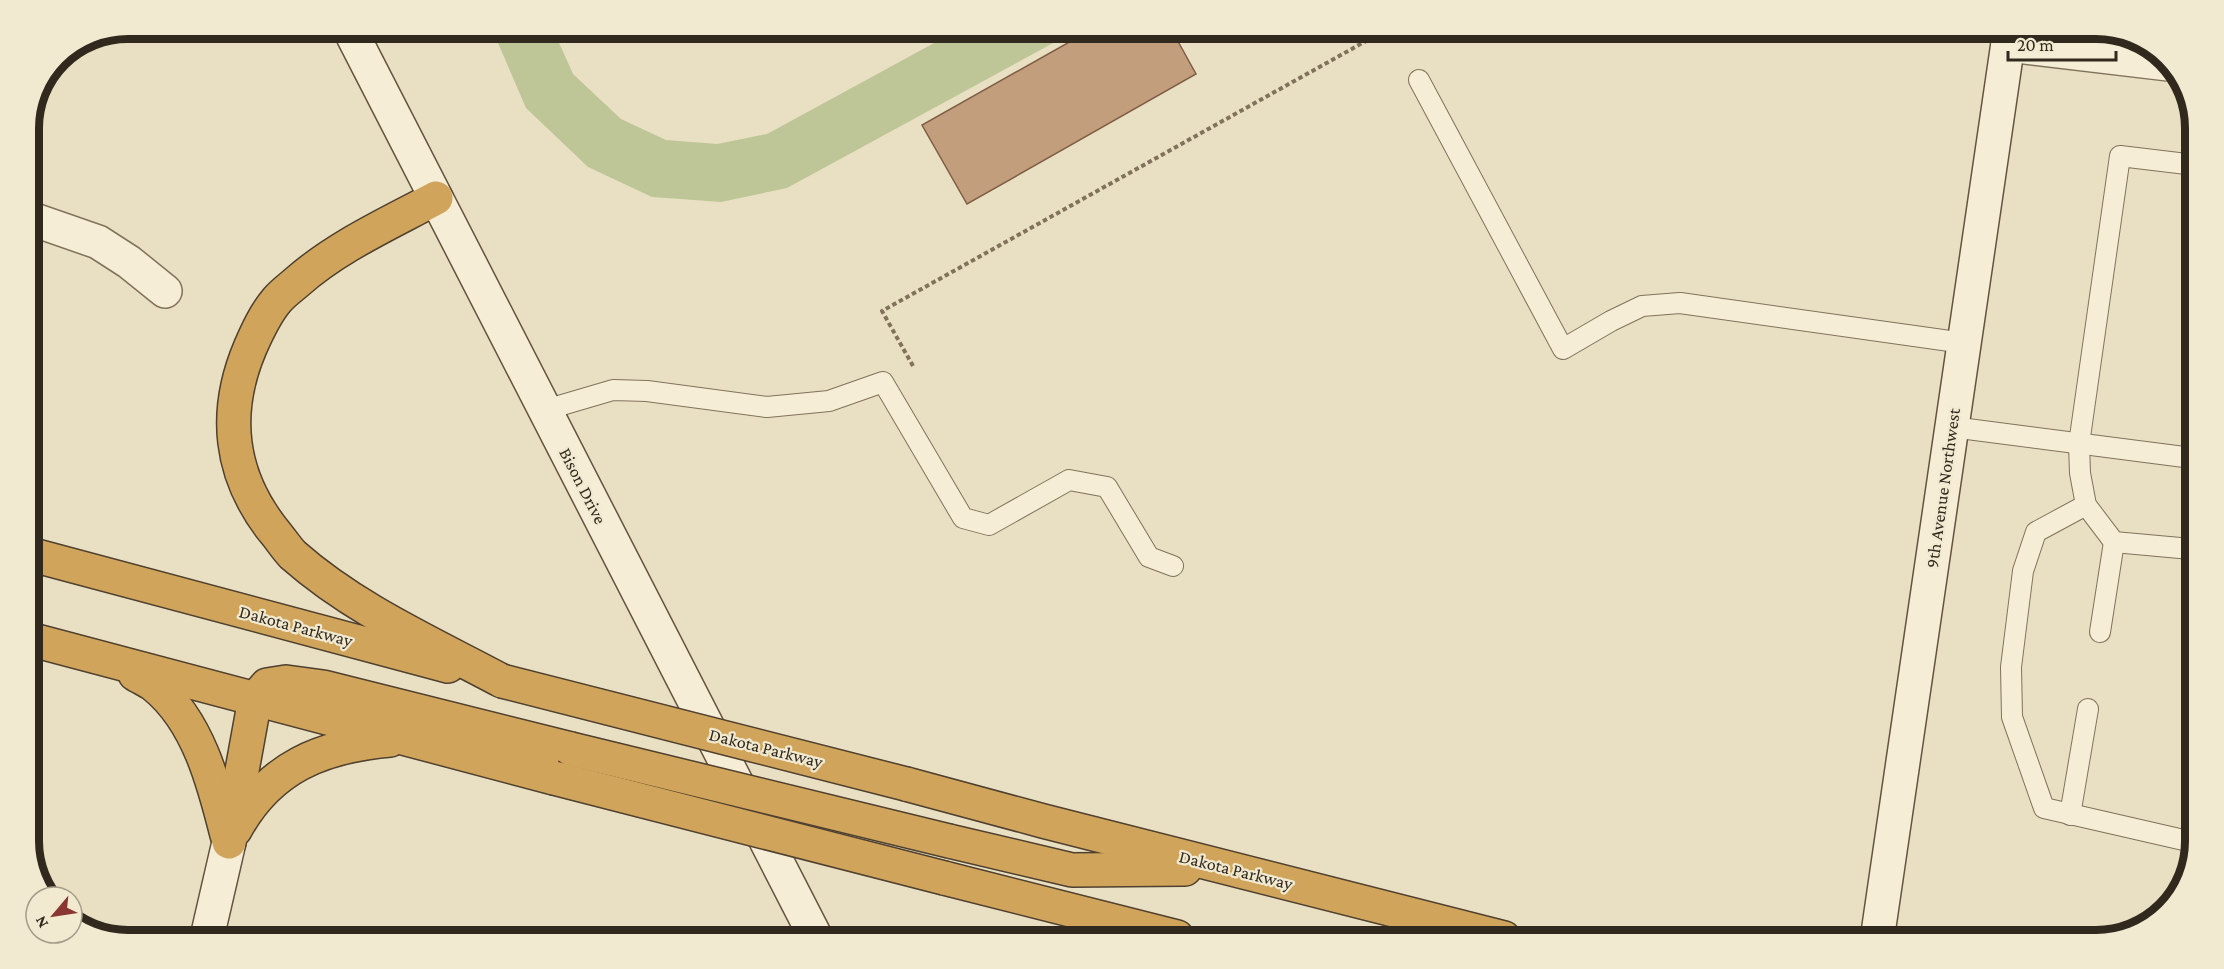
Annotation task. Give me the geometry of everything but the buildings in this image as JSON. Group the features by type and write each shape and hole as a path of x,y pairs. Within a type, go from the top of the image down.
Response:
{"highway":[{"path":"436,198 347,245 311,270 277,300 257,332 240,372 233,406 235,452 249,492 263,518 291,553 327,581 376,613 502,681"},
{"name":"Dakota Parkway","path":"39,557 502,681 906,784 1043,822 1472,930"},
{"path":"39,642 554,778 1149,930"},
{"path":"114,662 154,685 174,704 194,737 211,776 229,842"},
{"path":"229,842 255,699 267,685 286,682 323,687 1072,870 1228,868"},
{"path":"229,842 253,803 286,770 309,758 335,749 379,741 412,740"}],"street":[{"name":"Bison Drive","path":"355,39 812,930"},
{"path":"2009,40 2156,62"},
{"name":"9th Avenue Northwest","path":"1878,930 2009,40"},
{"path":"39,221 98,242 129,262 165,291"},
{"path":"209,930 229,842"}],"lane":[{"path":"1419,80 1563,349 1642,306 1680,303 1964,343"},
{"path":"2100,632 2114,542 2086,505 2079,473 2079,444 2120,156 2185,164"},
{"path":"545,410 613,390 647,391 766,407 829,401 883,382 963,518 989,525 1069,480 1107,487 1149,557 1173,566"},
{"path":"1952,427 2185,457"},
{"path":"2086,505 2036,532 2023,571 2011,667 2012,717 2044,808 2185,840"},
{"path":"2114,542 2185,548"},
{"path":"2070,815 2088,709"}],"path":[{"path":"913,366 882,311 1370,39"}],"green space":[{"path":"496,39 557,39 573,74 621,119 666,140 717,144 767,134 941,39 1060,39 787,188 721,202 652,197 588,167 526,108"}]}
